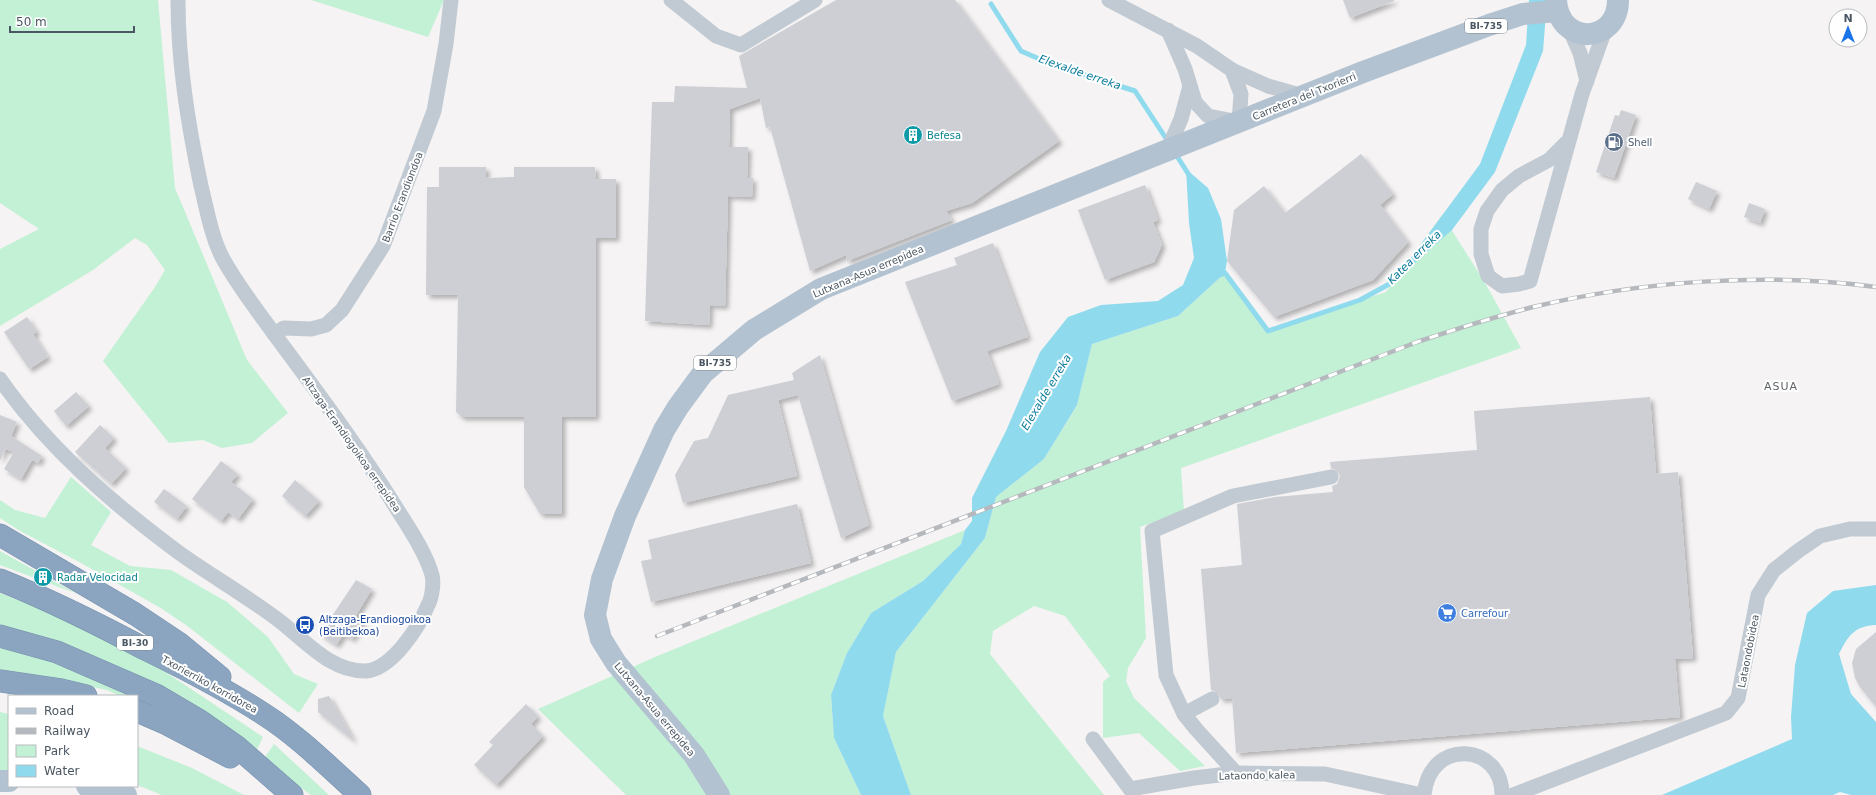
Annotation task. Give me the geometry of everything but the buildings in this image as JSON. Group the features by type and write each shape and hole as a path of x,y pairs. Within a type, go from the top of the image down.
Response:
{"highway":[{"path":"0,535 135,614 180,644 266,715"},
{"name":"Txorierriko korridorea","path":"0,580 35,594 131,642 266,715 360,795"},
{"path":"0,636 57,652 156,695 200,721 237,747 284,789"},
{"path":"0,682 61,690 82,695"},
{"path":"0,694 10,695"},
{"path":"138,711 209,745 284,789"},
{"path":"138,721 209,745"}],"main road":[{"name":"Carretera del Txorierri","path":"1440,43 1492,13 1523,0"},
{"path":"1561,13 1584,34 1599,31 1606,27 1616,15 1621,2"},
{"name":"Carretera del Txorierri","path":"1168,149 1418,51 1523,14 1561,13"},
{"name":"Lutxana-Asua errepidea","path":"719,795 694,755 616,663 601,639 595,615 602,579 625,516 648,463 678,407 703,373 754,330 821,289 1168,149"},
{"path":"91,787 126,795"}],"street":[{"name":"Altzaga-Erandiogoikoa errepidea","path":"0,379 29,417 62,454 108,496 178,552 277,618 319,654 335,664 350,669 364,671 376,669 390,661 418,624 430,602 433,577 418,544 382,484 258,312 222,257 211,228 197,165 184,90 181,69 178,0"},
{"name":"Barrio Erandiondoa","path":"274,334 284,328 311,329 326,325 342,310 383,246 434,111 446,44 451,0"},
{"path":"671,0 716,36 741,45 815,0"},
{"path":"1109,0 1197,46 1232,70 1268,86 1303,96"},
{"path":"1561,13 1580,53 1586,81"},
{"path":"1569,140 1549,160 1519,176 1502,190 1487,211 1481,229 1481,254 1488,276 1502,286 1530,281 1586,81 1606,27"},
{"path":"1168,30 1195,102 1208,116 1239,122 1241,94 1232,70"},
{"path":"1168,149 1181,119 1190,86"},
{"path":"1236,773 1184,714 1166,675 1152,531 1233,496 1331,476"},
{"name":"Lataondobidea","path":"1513,795 1726,713 1738,698 1758,595 1774,570 1798,550 1820,536 1850,529 1876,529"},
{"path":"1184,714 1212,699"},
{"name":"Lataondo kalea","path":"1093,739 1130,789 1194,778 1236,773 1325,774 1423,795"},
{"path":"1423,795 1425,783 1430,771 1439,762 1450,756 1462,753 1474,755 1493,767 1499,777 1502,787 1502,795"}],"green space":[{"path":"0,0 158,0 175,188 247,360 288,413 252,443 222,448 203,440 169,443 103,361 155,287 165,270 147,245 135,238 93,270 0,326 0,249 39,229 0,203"},
{"path":"311,0 444,0 428,37"},
{"path":"1442,215 1484,281 1521,348 1181,468 1184,511 1140,527 1146,638 1128,668 1126,681 1134,698 1205,766 1180,771 1139,733 1103,738 1103,682 1110,676 1065,616 1034,606 993,631 990,654 1104,795 911,795 883,716 896,652 985,538 996,497 1044,459 1077,405 1092,344 1178,316 1225,273 1268,331 1386,292"},
{"path":"71,477 111,512 91,545 130,566 171,570 227,602 268,637 294,674 318,684 299,713 186,625 159,607 20,531 0,518 0,500 15,510 45,518"},
{"path":"965,530 961,544 923,581 871,613 847,653 831,695 834,738 861,795 626,795 538,709 655,657"},
{"path":"0,551 75,593 0,565"},
{"path":"0,593 54,614 152,663 263,737 254,756 138,703 138,695 118,695 107,690 29,674 0,670"},
{"path":"0,712 8,714 8,770 0,770"},
{"path":"274,744 329,795 311,795 263,760"},
{"path":"138,746 192,768 244,795 162,795 138,785"}],"water":[{"path":"1529,0 1547,0 1543,51 1495,172 1452,230 1393,282 1480,164 1526,45"},
{"path":"1186,169 1208,188 1221,219 1227,261 1225,273 1178,316 1092,344 1077,405 1044,459 996,497 985,538 896,652 883,716 911,795 861,795 834,738 831,695 847,653 871,613 923,581 961,544 965,530 972,521 972,498 1006,431 1040,352 1068,317 1101,305 1158,301 1183,285 1194,258 1189,223"},
{"path":"1876,585 1876,625 1862,627 1853,633 1845,642 1839,654 1851,694 1876,722 1876,795 1851,795 1840,792 1833,795 1662,795 1792,739 1791,717 1795,665 1807,613 1833,591"}],"waterway":[{"name":"Elexalde erreka","path":"991,4 1021,51 1051,64 1135,91 1169,143"},
{"name":"Elexalde erreka","path":"1175,153 1189,175"},
{"name":"Katea erreka","path":"1220,275 1225,273 1268,331 1360,300 1393,282 1397,278"}],"railway":[{"path":"657,636 1417,342 1504,315 1574,298 1660,285 1748,280 1791,280 1834,282 1876,287"}],"place":[{"name":"Befesa","path":"913,135"},
{"name":"Shell","path":"1614,142"},
{"name":"Radar Velocidad","path":"43,577"},
{"name":"Carrefour","path":"1447,613"},
{"name":"Altzaga-Erandiogoikoa (Beitibekoa)","path":"305,625"}],"district":[{"name":"ASUA","path":"1781,386"}]}
